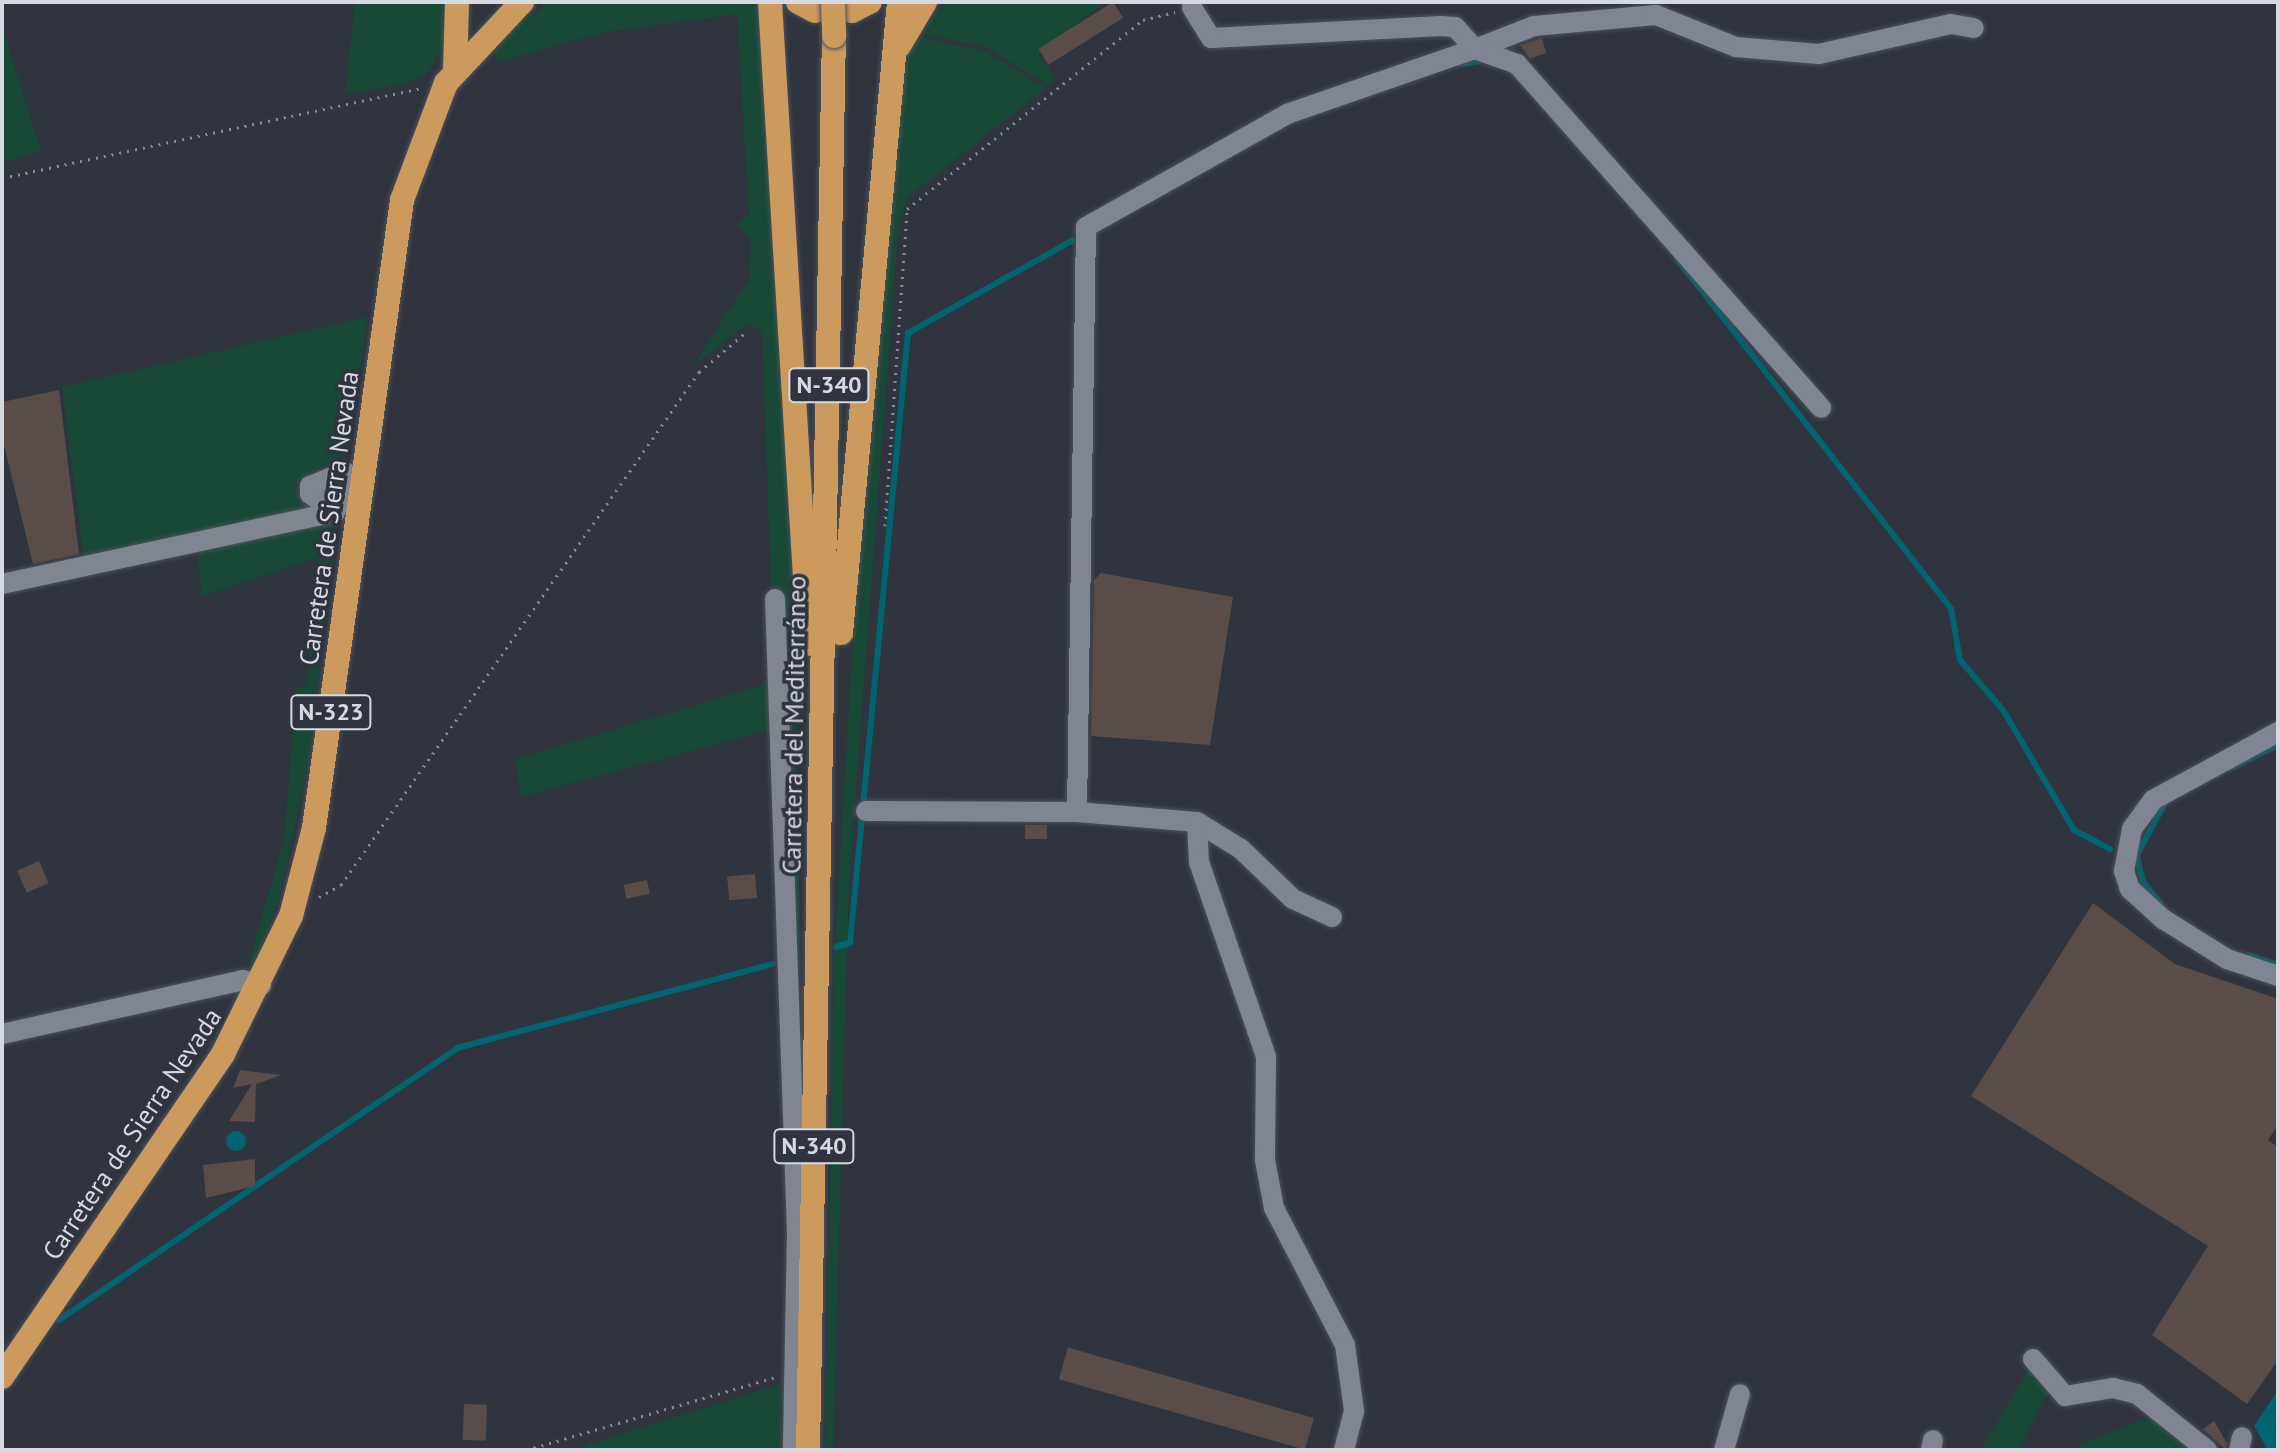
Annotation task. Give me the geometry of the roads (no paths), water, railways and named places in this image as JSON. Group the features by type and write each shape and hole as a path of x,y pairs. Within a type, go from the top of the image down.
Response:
{"highway":[{"path":"450,78 457,2"},
{"path":"770,2 809,643 823,733"},
{"path":"820,841 837,760 853,466 899,2"},
{"path":"895,52 925,2"},
{"name":"Carretera de Sierra Nevada","path":"2,1377 261,985 295,900 314,828 353,490 402,200 450,78 510,5"},
{"name":"Carretera del Mediterráneo","path":"808,1450 823,733 833,6"}],"street":[{"path":"1192,7 1211,38 1455,27 1475,49 1517,64 1821,408"},
{"path":"1077,812 1086,227 1287,114 1534,26 1656,15 1736,47 1819,54 1951,24 1974,28"},
{"path":"2,584 335,512 353,490 345,472 310,486 310,494 335,512"},
{"path":"775,599 797,1220 793,1450"},
{"path":"2278,732 2153,800 2132,829 2124,871 2130,889 2163,919 2227,959 2278,976"},
{"path":"866,811 1077,812 1197,822 1241,849 1293,899 1332,917"},
{"path":"1197,822 1199,862 1266,1057 1265,1160 1274,1208 1345,1345 1354,1411 1344,1450"},
{"path":"2,1034 243,980 261,985"},
{"path":"2033,1359 2065,1396 2113,1388 2137,1394 2207,1450"},
{"path":"1724,1450 1740,1394"}],"water":[{"path":"236,1131 243,1134 246,1141 243,1148 236,1151 229,1148 226,1141 229,1134"},
{"path":"2278,1390 2278,1450 2268,1450 2254,1426"}],"waterway":[{"path":"1461,64 1485,60"},
{"path":"836,947 850,943 908,333 1073,240"},
{"path":"1677,259 1951,608 1960,660 2003,710 2074,830 2110,849"},
{"path":"2231,768 2278,745"},
{"path":"2161,904 2143,882 2137,855 2165,803"},
{"path":"2249,955 2278,965"},
{"path":"59,1320 457,1048 773,964"}]}
